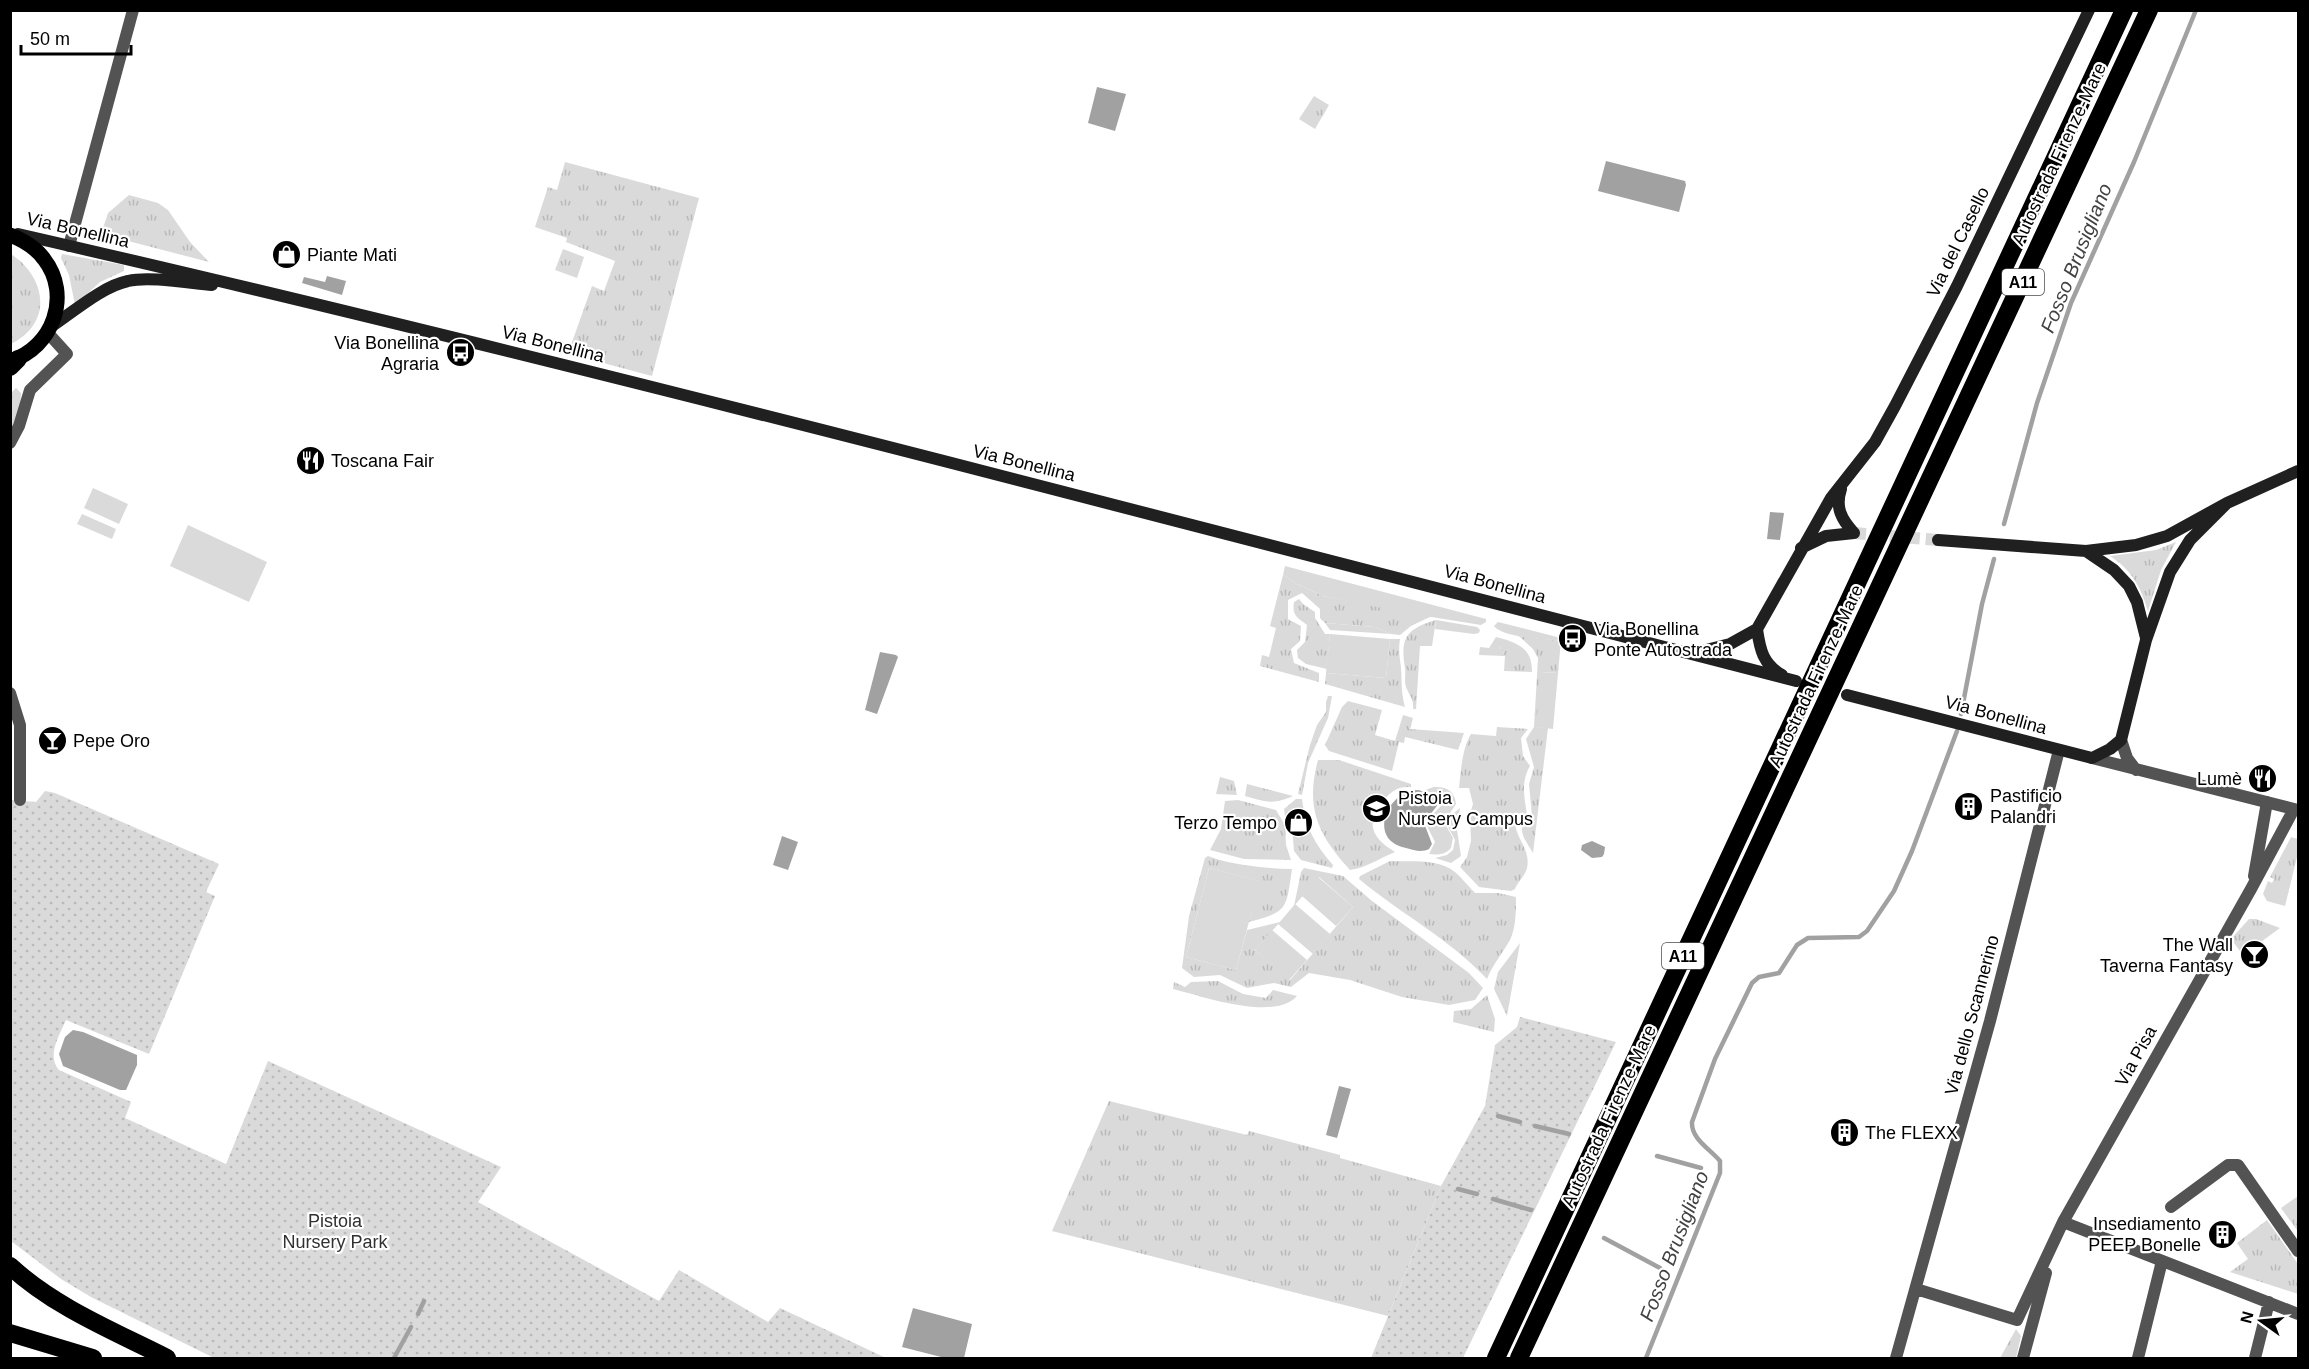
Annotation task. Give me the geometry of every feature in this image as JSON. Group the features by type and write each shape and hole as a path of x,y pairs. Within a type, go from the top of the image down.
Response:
{"highway":[{"name":"Autostrada Firenze-Mare","path":"1496,1359 2124,10"},
{"name":"Autostrada Firenze-Mare","path":"1519,1359 2149,10"},
{"path":"10,1266 32,1285 69,1309 167,1359"},
{"path":"1488,1359 1534,1275"},
{"path":"1525,1359 1554,1283"},
{"path":"10,1333 93,1359"}],"main road":[{"name":"Via del Casello","path":"1757,629 1831,498 1875,442 1900,396 1957,286 2089,10"},
{"name":"Via Bonellina","path":"10,234 243,286 930,457 1793,681 1771,668 1764,659 1757,629"},
{"path":"10,234 37,251 49,266 57,294 56,314 50,329 34,348 13,362"},
{"name":"Via Bonellina","path":"50,329 112,287 127,281 143,279 243,286"},
{"path":"1938,540 2086,551 2136,545 2179,530 2227,503 2298,471"},
{"name":"Via del Casello","path":"1801,548 1826,536 1854,533 1842,519 1838,506 1844,480"},
{"path":"2092,758 2103,754 2121,740 2146,640 2165,584 2176,561 2198,531 2227,503"},
{"path":"2086,551 2114,570 2129,586 2136,602 2146,640"},
{"path":"1690,654 1720,648 1757,629"},
{"name":"Via Bonellina","path":"1847,695 2092,758"}],"street":[{"path":"69,246 133,10"},
{"path":"10,443 17,432 30,390 67,354 50,329"},
{"path":"10,693 20,725 20,800"},
{"path":"2121,740 2127,758 2136,770"},
{"name":"Via dello Scannerino","path":"1896,1359 1990,1021 2059,750"},
{"name":"Via Bonellina","path":"2092,758 2296,809"},
{"name":"Via Pisa","path":"2251,890 2267,802"},
{"name":"Via Pisa","path":"1916,1289 2017,1320 2063,1222 2296,809"},
{"path":"2171,1207 2228,1165 2235,1163 2298,1251"},
{"path":"2063,1222 2298,1314"},
{"name":"Via Pisa","path":"2023,1359 2054,1242"},
{"path":"2138,1359 2162,1261"},
{"path":"2254,1359 2269,1302"}],"green space":[{"path":"1314,96 1329,105 1315,129 1299,119"},
{"path":"565,162 699,198 652,376 547,348 551,338 571,345 592,286 604,291 615,261 566,242 567,238 535,227 548,187 557,190"},
{"path":"129,195 158,203 168,210 190,242 209,262 101,234 108,213"},
{"path":"563,249 584,257 577,278 555,270"},
{"path":"11,254 32,275 38,287 40,300 39,313 34,324 25,335 11,344"},
{"path":"62,254 124,265 124,271 100,282 75,305 69,275 61,258"},
{"path":"16,388 21,393 20,408 11,432 11,393"},
{"path":"93,488 128,504 119,524 84,508"},
{"path":"82,514 116,529 112,539 77,524"},
{"path":"188,525 267,562 249,602 170,566"},
{"path":"2176,542 2161,570 2148,611 2135,580 2118,561 2110,556 2156,550"},
{"path":"1285,566 1486,619 1486,622 1481,625 1323,596 1283,575"},
{"path":"1283,575 1323,596 1432,616 1411,626 1400,635 1375,627 1325,623 1320,618 1320,609 1302,593 1288,600 1288,619 1301,626 1300,641 1291,649 1294,663 1319,673 1319,682 1260,666 1262,655 1269,657 1276,628 1270,626"},
{"path":"1299,599 1315,612 1315,618 1325,634 1330,634 1327,669 1306,664 1298,658 1297,650 1305,642 1307,625 1294,613 1294,602"},
{"path":"1436,620 1432,646 1420,646 1416,709 1413,709 1405,683 1405,642 1412,631"},
{"path":"1436,620 1477,627 1480,630 1479,633 1474,634 1435,629"},
{"path":"1498,622 1561,638 1561,641 1506,633 1494,626"},
{"path":"1325,623 1375,627 1391,634 1330,630"},
{"path":"1330,634 1390,639 1386,678 1326,673"},
{"path":"1519,636 1561,641 1558,673 1542,672 1537,727 1548,728 1533,853 1524,838 1522,828 1526,820 1532,816 1529,784 1534,767 1526,739 1534,727 1538,658 1533,649"},
{"path":"1496,637 1500,638 1499,646 1505,656 1479,655 1480,647 1489,648"},
{"path":"1500,638 1524,649 1530,658 1532,672 1504,671 1505,656 1498,644"},
{"path":"1390,639 1400,639 1399,654 1405,707 1325,684 1326,673 1386,678"},
{"path":"1541,672 1558,673 1553,729 1536,727"},
{"path":"1328,696 1332,696 1328,718 1308,763 1302,795 1298,794 1310,745 1317,725 1326,712"},
{"path":"1348,701 1382,710 1375,735 1395,741 1403,715 1413,718 1410,729 1464,733 1458,750 1405,737 1404,743 1399,742 1392,771 1329,751 1325,745 1342,707"},
{"path":"1497,727 1528,729 1521,738 1523,756 1530,766 1524,783 1527,814 1515,822 1528,862 1525,874 1515,889 1511,891 1479,887 1460,867 1467,857 1471,841 1470,814 1473,804 1469,788 1459,788 1464,753 1471,734 1496,736"},
{"path":"1318,760 1339,760 1411,784 1411,787 1399,788 1392,792 1379,806 1374,817 1373,828 1376,836 1395,852 1368,865 1350,870 1339,857 1322,832 1314,807 1314,777"},
{"path":"1220,777 1234,781 1237,795 1216,794"},
{"path":"1247,784 1293,796 1275,802 1259,800 1245,796"},
{"path":"1434,787 1449,790 1456,804 1444,822 1453,838 1451,848 1446,852 1429,854 1435,842 1426,824 1440,807 1441,801 1437,796 1425,790"},
{"name":"Pistoia Nursery Park","path":"45,791 55,793 219,864 206,892 215,896 149,1054 66,1020 58,1038 54,1058 59,1070 131,1102 125,1118 226,1164 268,1061 501,1167 478,1202 659,1301 679,1270 768,1322 780,1308 886,1358 214,1358 91,1297 61,1279 11,1241 12,800 36,802"},
{"path":"1296,799 1302,799 1312,835 1333,865 1332,868 1301,860 1294,851 1292,826 1285,817 1284,809"},
{"path":"1238,800 1276,810 1285,825 1286,845 1291,860 1244,859 1210,850 1221,829 1225,801"},
{"path":"1460,808 1457,830 1461,856 1451,863 1435,858 1447,855 1453,850 1455,840 1446,823 1447,819"},
{"path":"2291,837 2298,839 2298,853 2285,906 2267,901 2263,894 2268,881 2272,883 2274,879 2270,877"},
{"path":"1208,856 1239,864 1292,869 1288,892 1279,911 1249,922 1259,881 1209,868 1186,957 1236,970 1247,930 1280,922 1255,950 1290,980 1353,907 1319,877 1294,906 1301,872 1304,868 1343,876 1372,901 1469,973 1483,988 1475,1000 1449,1005 1402,997 1350,980 1309,973 1291,987 1274,983 1247,988 1220,975 1194,977 1182,968 1189,916 1205,858"},
{"path":"1390,861 1441,865 1455,872 1475,893 1498,893 1516,897 1512,935 1487,979 1457,951 1359,879 1360,876"},
{"path":"1209,868 1260,881 1236,970 1186,957"},
{"path":"1318,877 1353,907 1336,926 1302,896"},
{"path":"1295,904 1330,934 1313,954 1278,924"},
{"path":"2249,919 2256,919 2280,928 2243,955 2231,939"},
{"path":"1272,930 1307,960 1289,980 1255,950"},
{"path":"1520,943 1507,1016 1494,989 1498,972"},
{"path":"1218,981 1243,994 1266,998 1273,990 1297,996 1286,1003 1272,1007 1255,1007 1237,1005 1173,989 1174,982 1185,987 1191,982"},
{"path":"1487,995 1495,1019 1494,1032 1453,1022 1454,1011 1471,1009"},
{"path":"1520,1017 1616,1042 1463,1358 1371,1358 1441,1186 1485,1106 1495,1045 1517,1027"},
{"path":"1109,1101 1247,1135 1249,1131 1340,1155 1340,1158 1441,1186 1388,1316 1052,1231"},
{"path":"2298,1196 2298,1229 2297,1230 2281,1208"},
{"path":"2267,1220 2298,1264 2298,1294 2230,1272 2248,1259 2237,1243"},
{"path":"2016,1329 2021,1336 2016,1358 2000,1358"}],"shaded area":[{"path":"1097,87 1126,94 1115,131 1088,123"},
{"path":"1606,161 1685,181 1679,212 1598,191"},
{"path":"327,276 346,281 342,295 302,283 304,277 325,282"},
{"path":"1770,512 1784,513 1780,540 1767,539"},
{"path":"880,652 898,657 877,714 865,710"},
{"path":"1419,790 1435,798 1439,803 1424,823 1432,844 1429,849 1420,851 1394,843 1387,835 1384,826 1391,805 1408,792"},
{"path":"782,836 798,842 788,870 773,865"},
{"path":"1592,841 1605,847 1602,857 1592,858 1581,850 1582,845"},
{"path":"73,1030 137,1055 137,1065 126,1090 120,1090 63,1066 59,1054 65,1037"},
{"path":"1339,1086 1351,1089 1337,1138 1326,1135"},
{"path":"913,1308 972,1324 964,1358 945,1358 902,1347"}],"waterway":[{"name":"Fosso Brusigliano","path":"2004,524 2037,403 2071,303 2134,162 2196,10"},
{"name":"Fosso Brusigliano","path":"1961,714 1982,604 1994,559"},
{"name":"Fosso Brusigliano","path":"1646,1358 1720,1173 1720,1161 1698,1139 1692,1122 1715,1059 1752,983 1759,977 1779,973 1797,945 1808,938 1859,937 1867,931 1894,891 1912,851 1957,731"},
{"path":"1498,1116 1520,1122"},
{"path":"1535,1126 1569,1134"},
{"path":"1657,1156 1701,1168"},
{"path":"1458,1189 1477,1194"},
{"path":"1493,1199 1531,1210"},
{"path":"1604,1238 1660,1268"},
{"path":"418,1314 424,1301"},
{"path":"394,1358 411,1327"}],"tunnel":[{"path":"1854,533 1938,540"}],"place":[{"name":"Piante Mati","path":"286,255"},
{"name":"Via Bonellina Agraria","path":"460,353"},
{"name":"Toscana Fair","path":"310,461"},
{"name":"Via Bonellina Ponte Autostrada","path":"1573,639"},
{"name":"Pepe Oro","path":"52,741"},
{"name":"Lumè","path":"2263,779"},
{"name":"Pastificio Palandri","path":"1969,806"},
{"name":"Pistoia Nursery Campus","path":"1377,808"},
{"name":"Terzo Tempo","path":"1298,823"},
{"name":"The Wall Taverna Fantasy","path":"2254,955"},
{"name":"The FLEXX","path":"1844,1133"},
{"name":"Insediamento PEEP Bonelle","path":"2222,1234"}]}
